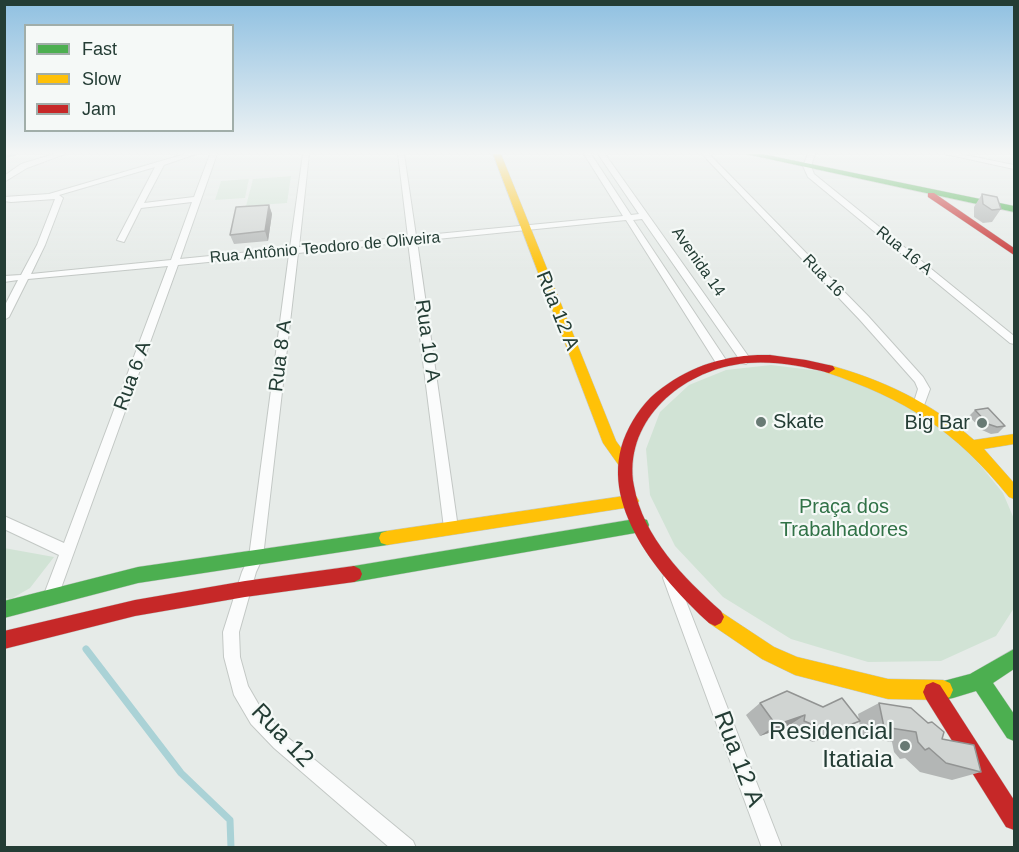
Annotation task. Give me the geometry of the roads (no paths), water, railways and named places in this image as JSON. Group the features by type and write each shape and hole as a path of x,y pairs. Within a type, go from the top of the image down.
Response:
{"main road":[{"name":"Rua 12 A","path":"512,194 610,443 625,463"},
{"path":"929,194 1014,252"},
{"path":"939,194 1014,209"},
{"path":"1014,491 999,471 974,445 919,405 851,375 802,362 747,360 722,363 684,377 654,399 635,427 625,463 631,501 641,525 667,569 716,619 782,661 860,684 933,692 980,681 1014,658"},
{"path":"974,445 1014,439"},
{"path":"999,471 1014,468"},
{"path":"4,610 138,575 631,501"},
{"path":"4,640 135,608 245,589 370,572 641,525"},
{"path":"980,681 1014,730"},
{"path":"933,692 1014,819"}],"street":[{"path":"4,199 24,200 56,194"},
{"path":"121,240 146,194"},
{"name":"Rua 6 A","path":"51,597 200,194"},
{"name":"Rua 8 A","path":"245,589 256,557 301,194"},
{"name":"Rua 10 A","path":"407,194 451,528"},
{"name":"Avenida 14","path":"613,194 722,363"},
{"name":"Avenida 14","path":"630,194 747,360"},
{"name":"Rua 16","path":"744,194 864,318 919,380 924,389 919,405"},
{"name":"Rua 16 A","path":"835,194 1014,341"},
{"path":"4,317 27,275 57,205 59,198 52,195"},
{"path":"140,206 198,200"},
{"name":"Rua Antônio Teodoro de Oliveira","path":"4,279 646,216"},
{"path":"4,522 68,552"},
{"name":"Rua 12 A","path":"667,569 772,848"},
{"name":"Rua 12","path":"245,589 231,632 232,657 240,689 257,718 280,742 405,848"}],"waterway":[{"path":"86,649 181,773 230,820 231,848"}],"place":[{"name":"Skate","path":"761,422"},
{"name":"Big Bar","path":"982,423"},
{"name":"Residencial Itatiaia","path":"905,746"}],"park label":[{"name":"Praça dos Trabalhadores","path":"844,518"}]}
